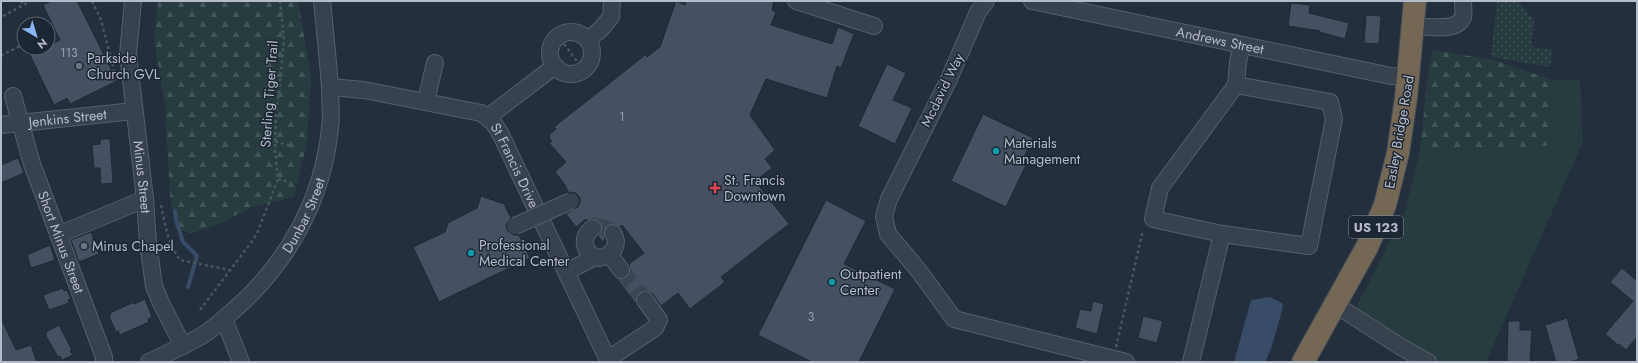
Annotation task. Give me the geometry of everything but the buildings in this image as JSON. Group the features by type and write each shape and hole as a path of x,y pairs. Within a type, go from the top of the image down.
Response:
{"highway":[{"name":"Easley Bridge Road","path":"1303,362 1367,247 1385,205 1398,153 1409,77 1415,1"}],"street":[{"name":"Minus Street","path":"133,1 128,54 134,111 152,200 148,243 154,286 183,346"},
{"name":"Dunbar Street","path":"150,362 204,334 250,296 268,276 291,245 306,217 315,196 327,154 331,117 328,55 322,1"},
{"path":"588,40 612,17 612,1"},
{"path":"796,1 874,26"},
{"name":"Mcdavid Way","path":"986,1 978,12 949,79 889,198 884,216 888,234 919,271 954,320 1126,362"},
{"name":"Andrews Street","path":"1032,1 1391,76 1409,77"},
{"path":"1413,26 1446,28 1454,26 1460,22 1464,16 1463,1"},
{"path":"570,32 577,33 588,40 592,54 587,67 581,72 567,74 560,71 551,60 550,50 558,37 570,32"},
{"path":"1236,85 1330,102 1334,120 1309,246 1222,234 1153,219 1160,188 1236,85 1238,62 1242,45"},
{"path":"426,102 435,64"},
{"path":"488,117 555,66"},
{"name":"St Francis Drive","path":"330,87 364,90 481,113 488,117 501,135 609,360"},
{"name":"Short Minus Street","path":"13,96 32,164 104,357 104,362"},
{"name":"Jenkins Street","path":"1,125 134,111"},
{"path":"58,235 152,200"},
{"path":"514,226 571,201"},
{"path":"593,228 587,233 584,244 589,254 602,256 621,270"},
{"path":"566,272 602,256 616,247 613,233"},
{"path":"1191,362 1222,234"},
{"path":"609,360 656,328 658,320 645,300"},
{"path":"1336,305 1401,347 1428,362"},
{"path":"224,319 236,346 241,362"}],"path":[{"path":"21,1 23,5"},
{"path":"3,16 31,1"},
{"path":"92,1 101,20 115,74"},
{"name":"Sterling Tiger Trail","path":"200,310 254,240 278,178 275,141 276,113 284,39 280,1"},
{"path":"564,44 579,64"},
{"path":"1,54 2,55 16,48"},
{"path":"275,141 293,147"},
{"path":"278,178 289,182"},
{"path":"152,200 171,246 180,260 188,263 230,270"},
{"path":"1116,350 1143,230"}],"green space":[{"path":"158,1 298,1 311,77 307,143 294,197 252,207 212,227 191,233 176,229 170,197 165,106 154,39"},
{"path":"1497,1 1518,1 1531,17 1534,18 1533,38 1530,39 1534,48 1552,49 1550,67 1491,57"},
{"path":"1433,50 1494,60 1553,80 1548,146 1420,151 1428,72"},
{"path":"1553,80 1580,80 1583,142 1486,362 1420,362 1348,321 1405,211 1420,151 1548,146"}],"water":[{"path":"1270,297 1282,303 1283,307 1271,349 1265,362 1234,362 1251,300"}],"waterway":[{"path":"175,211 176,220 183,242 197,256 188,287"}],"tunnel":[{"path":"593,228 603,227 613,233"},
{"path":"621,270 645,300"}],"place":[{"name":"Parkside Church GVL","path":"79,66"},
{"name":"Materials Management","path":"996,151"},
{"name":"St. Francis Downtown","path":"715,188"},
{"name":"Minus Chapel","path":"84,246"},
{"name":"Professional Medical Center","path":"471,253"},
{"name":"Outpatient Center","path":"832,282"}]}
